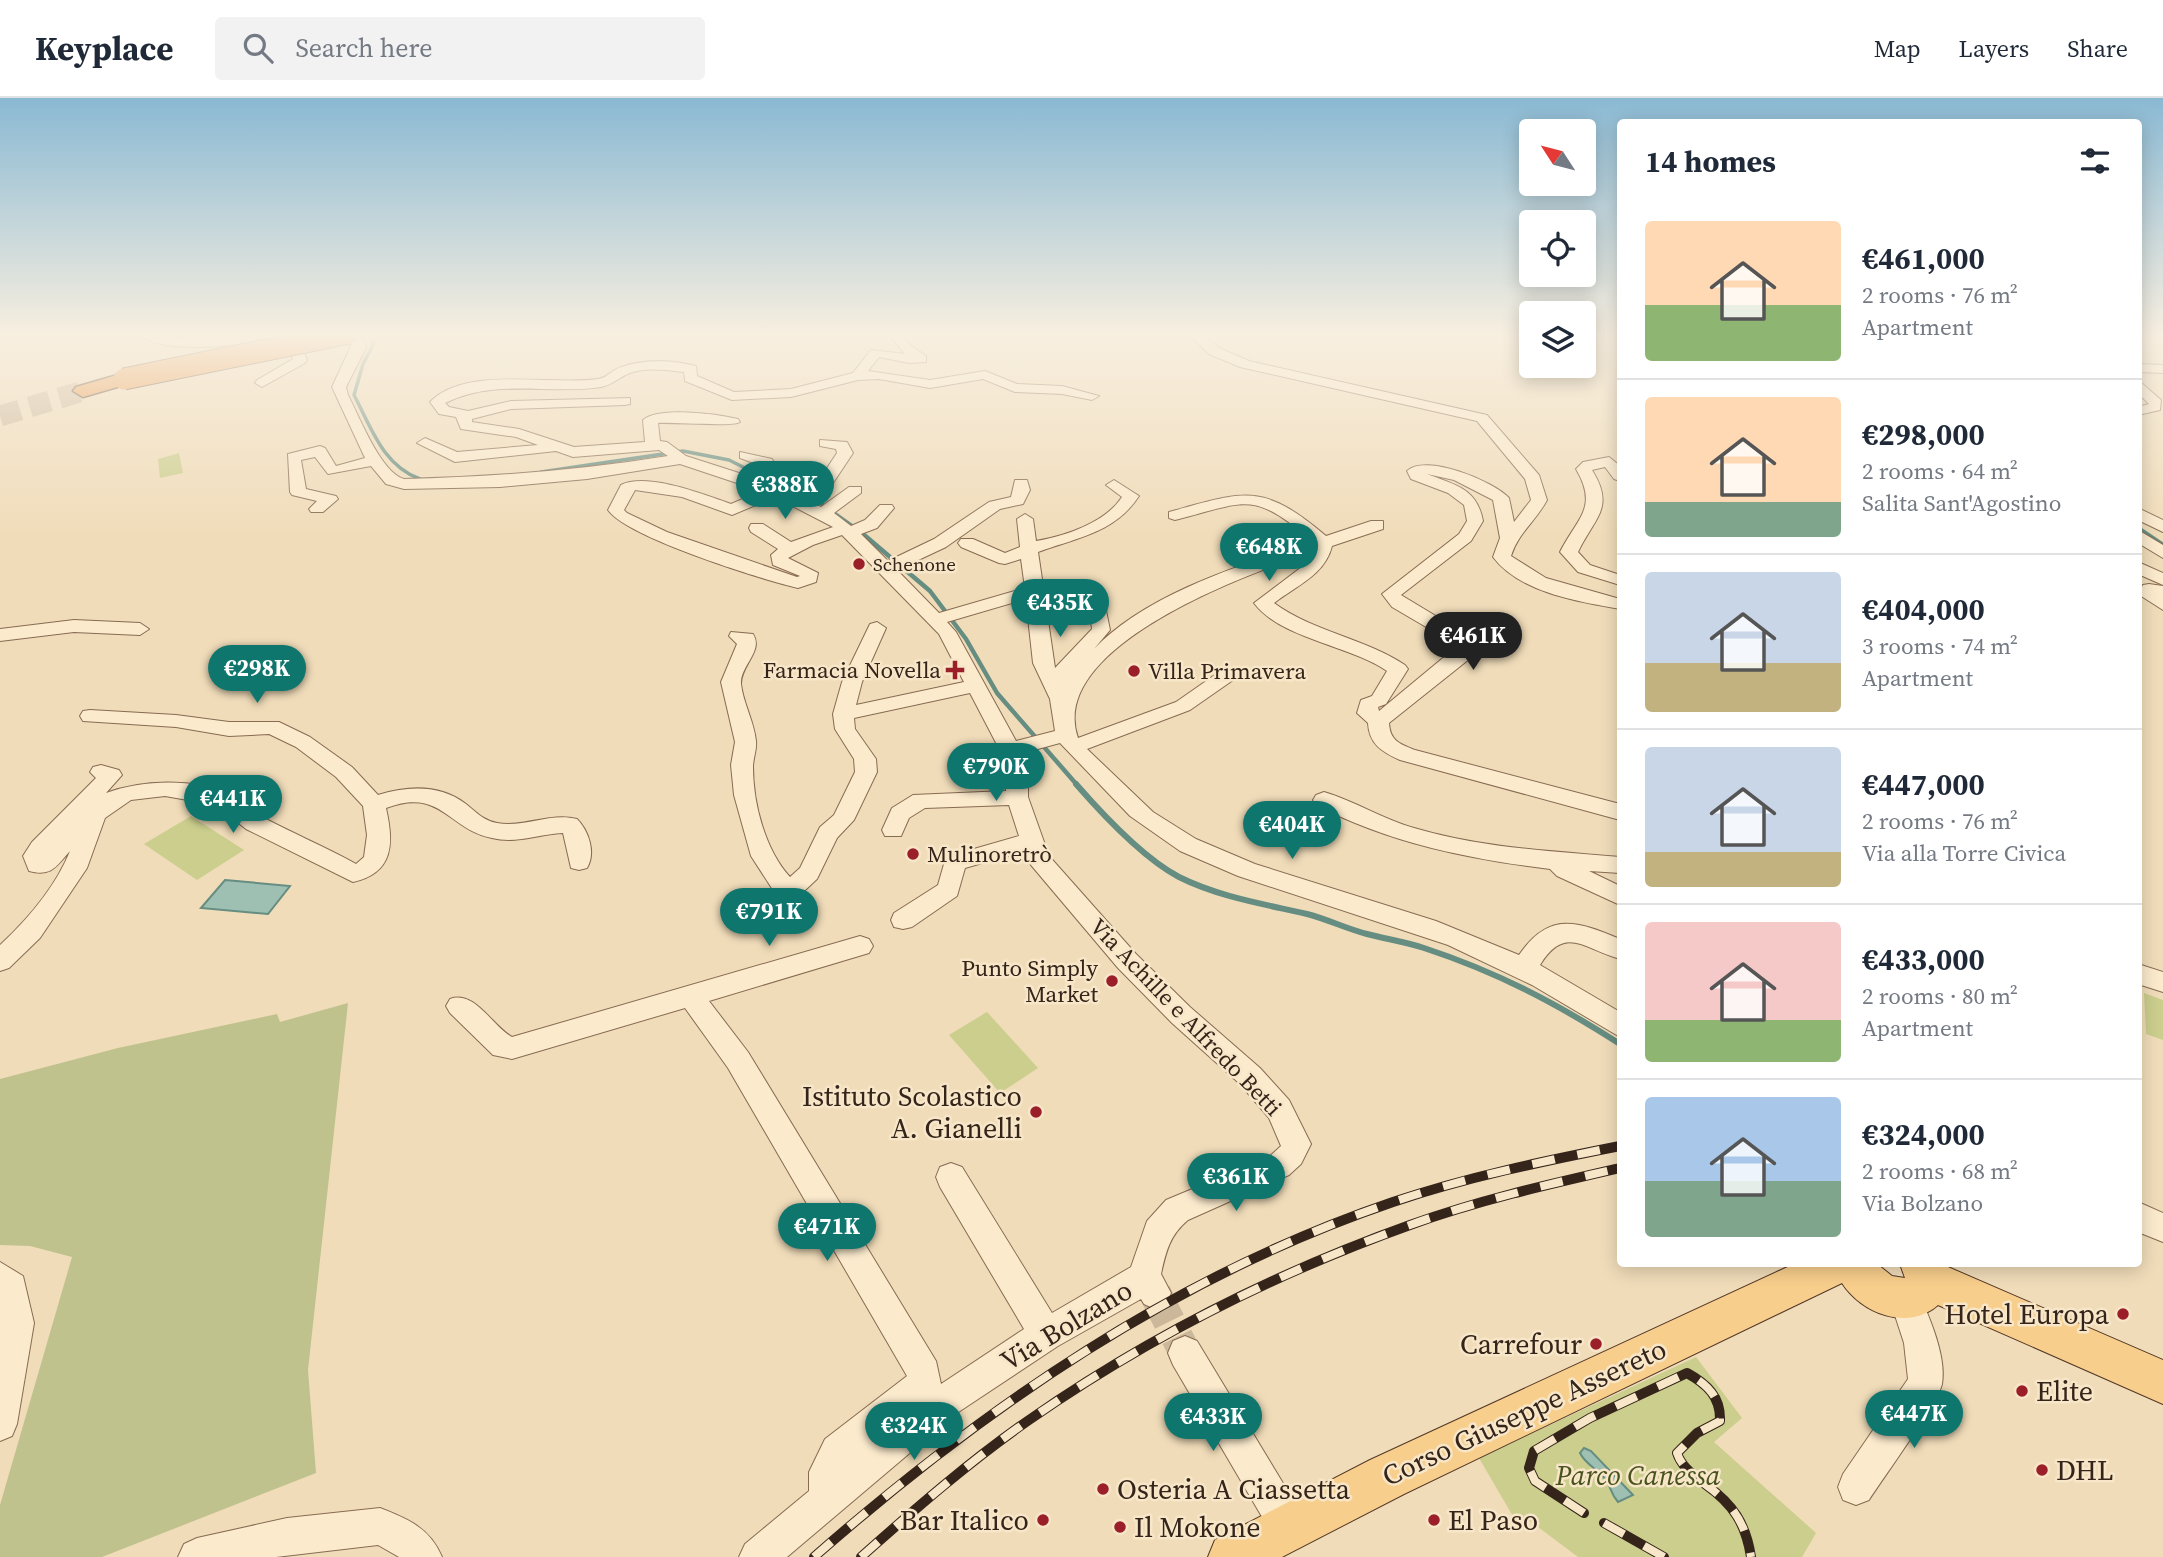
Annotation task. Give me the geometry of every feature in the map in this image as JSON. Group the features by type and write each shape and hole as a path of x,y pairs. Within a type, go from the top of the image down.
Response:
{"main road":[{"path":"1865,1273 2163,1382"},
{"name":"Corso Giuseppe Assereto","path":"1232,1557 1288,1526 1865,1273"}],"street":[{"name":"Via Achille e Alfredo Betti","path":"347,401 374,460 392,481 418,485 550,478 679,458 746,478 828,509 855,529 947,632 976,686 1018,748 1017,797 1030,841 1039,859 1127,961 1181,1016 1257,1084 1279,1109 1296,1144 1292,1155 1279,1166 1177,1210 1163,1220 1153,1237 1150,1284"},
{"path":"438,401 444,411 463,417 511,405 623,401"},
{"path":"1415,401 1482,418 1533,478 1539,499 1533,511 1508,538 1502,557 1506,564 1545,583 1617,603"},
{"path":"2142,410 2155,407 2154,401"},
{"path":"463,417 466,426 519,433 573,452 657,445 679,458"},
{"path":"657,445 650,420 653,419 687,417 733,422"},
{"path":"425,443 455,457 557,447"},
{"path":"799,500 818,489 833,473 845,452 842,445 825,443"},
{"path":"317,509 330,499 298,492 292,457 320,451 329,468 353,483"},
{"path":"745,455 767,462 768,466 746,478"},
{"path":"334,471 374,460"},
{"path":"1617,467 1588,465 1584,469 1594,483 1597,495 1595,512 1575,536 1569,552 1573,562 1581,568 1617,579"},
{"path":"1378,720 1392,713 1461,656 1465,648 1457,637 1398,603 1391,594 1465,537 1475,521 1472,503 1454,490 1418,476 1415,471 1424,469 1441,472 1489,489 1501,498 1508,538"},
{"path":"887,567 917,556 995,505 1017,501 1021,483"},
{"path":"775,491 732,510 685,493 633,485 627,488 616,510 621,516 661,536 714,552 791,581 806,582 810,578 808,573 779,561 780,555 790,548 855,529 886,509"},
{"path":"967,543 1005,559 1031,548 1053,544 1104,521 1129,500 1130,496 1114,485"},
{"path":"828,509 855,490"},
{"path":"1175,515 1242,498 1257,497 1280,506 1324,543"},
{"path":"2142,515 2163,527"},
{"path":"1025,519 1031,548 1032,592 1043,663 1054,681 1063,711 1065,739 1150,820 1202,852 1319,894 1400,918 1524,968 1578,997 1617,1025"},
{"path":"1063,711 1068,691 1109,645 1150,613 1196,591 1377,525"},
{"path":"757,528 790,548"},
{"path":"2142,538 2163,553"},
{"path":"1324,543 1323,554 1313,569 1264,603 1301,626 1384,658 1398,669 1379,700 1368,704 1367,713 1378,720"},
{"path":"2142,569 2163,580"},
{"path":"2163,591 2149,589 2147,593 2163,605"},
{"path":"936,620 1032,592"},
{"path":"1054,681 1101,630 1098,605"},
{"path":"0,635 74,626 140,629"},
{"path":"738,636 746,638 747,646 732,673 731,681 746,742 742,763 747,810 769,866 788,888 802,883 809,873 823,841 843,820 866,772 865,759 845,729 843,714 852,682 877,628"},
{"path":"1018,748 1065,739 1183,706 1229,674"},
{"path":"843,714 976,686"},
{"path":"90,716 176,721 229,729 272,727 303,742 344,772 374,804 380,845 371,865 361,873 353,873 308,847 254,823 222,799 165,789 140,791 113,799 66,840 51,860 44,866 37,865 35,856 40,848 111,775 101,772"},
{"path":"1378,720 1378,735 1389,747 1408,755 1617,811"},
{"path":"374,804 407,796 429,796 449,803 466,820 495,831 517,834 569,825 577,833 579,862"},
{"path":"893,830 901,813 921,800 981,801 1017,797"},
{"path":"1324,800 1353,816 1431,844 1557,862 1617,865"},
{"path":"0,961 31,931 75,868 95,814"},
{"path":"903,920 948,890 954,863 1030,841"},
{"path":"1557,862 1565,870 1617,895"},
{"path":"1524,968 1545,938 1554,934 1577,934 1617,948"},
{"path":"460,1006 503,1047 512,1048 860,946"},
{"path":"2142,975 2163,982"},
{"path":"691,996 738,1060 924,1373 925,1385 837,1451 827,1472 827,1497"},
{"path":"951,1177 1046,1334"},
{"path":"2142,1218 2163,1228"},
{"path":"1856,1487 1925,1383 1921,1343 1865,1273"},
{"path":"0,1277 12,1287 18,1323 0,1424"},
{"name":"Via Bolzano","path":"758,1557 945,1401 1046,1334 1121,1294 1150,1284"},
{"path":"1185,1353 1288,1526"},
{"path":"197,1557 287,1536 380,1525 409,1540 423,1557"}],"green space":[{"path":"179,453 183,473 160,478 158,459"},
{"path":"191,816 244,850 197,880 144,844"},
{"path":"2144,993 2163,1000 2163,1040 2146,1034"},
{"path":"348,1003 308,1370 316,1473 102,1557 0,1557 0,1505 72,1257 30,1246 0,1245 0,1079 118,1048 277,1014 280,1022"},
{"path":"987,1012 1038,1068 1000,1093 949,1035"},
{"name":"Parco Canessa","path":"1696,1357 1742,1418 1714,1442 1816,1533 1802,1557 1578,1557 1530,1521 1521,1530 1479,1458"}],"shaded area":[{"path":"225,880 290,886 268,914 201,908"},
{"path":"1584,1448 1591,1451 1633,1495 1618,1502 1604,1478 1580,1453"}],"waterway":[{"path":"357,401 387,455 396,465 420,479"},
{"path":"541,472 683,451 729,460 771,481 801,489 858,530"},
{"path":"856,528 930,591 966,639 997,693 1078,786"},
{"path":"2142,531 2163,545"},
{"path":"1076,784 1138,847 1179,877 1226,895 1307,914 1451,957 1525,990 1617,1042"}],"tunnel":[{"path":"0,416 50,401"},
{"path":"1155,1293 1185,1353"}],"railway":[{"path":"814,1557 879,1501 1015,1398 1159,1307 1235,1267 1313,1232 1421,1193 1506,1170 1617,1147"},
{"path":"861,1557 922,1503 1029,1420 1119,1362 1214,1310 1311,1264 1410,1225 1488,1200 1617,1169"},
{"path":"1584,1513 1535,1481 1529,1468 1534,1451 1590,1418 1687,1373 1711,1392 1718,1405 1720,1421 1697,1433 1677,1453 1685,1467 1731,1507 1746,1534 1751,1557"},
{"path":"1604,1523 1664,1557"}],"place":[{"name":"Schenone","path":"859,564"},
{"name":"Farmacia Novella","path":"955,670"},
{"name":"Villa Primavera","path":"1134,671"},
{"name":"Mulinoretrò","path":"913,854"},
{"name":"Punto Simply Market","path":"1112,981"},
{"name":"Istituto Scolastico A. Gianelli","path":"1036,1112"},
{"name":"Hotel Europa","path":"2123,1314"},
{"name":"Carrefour","path":"1596,1344"},
{"name":"Elite","path":"2022,1391"},
{"name":"DHL","path":"2042,1470"},
{"name":"Osteria A Ciassetta","path":"1103,1489"},
{"name":"Bar Italico","path":"1043,1520"},
{"name":"El Paso","path":"1434,1520"},
{"name":"Il Mokone","path":"1120,1527"}]}
